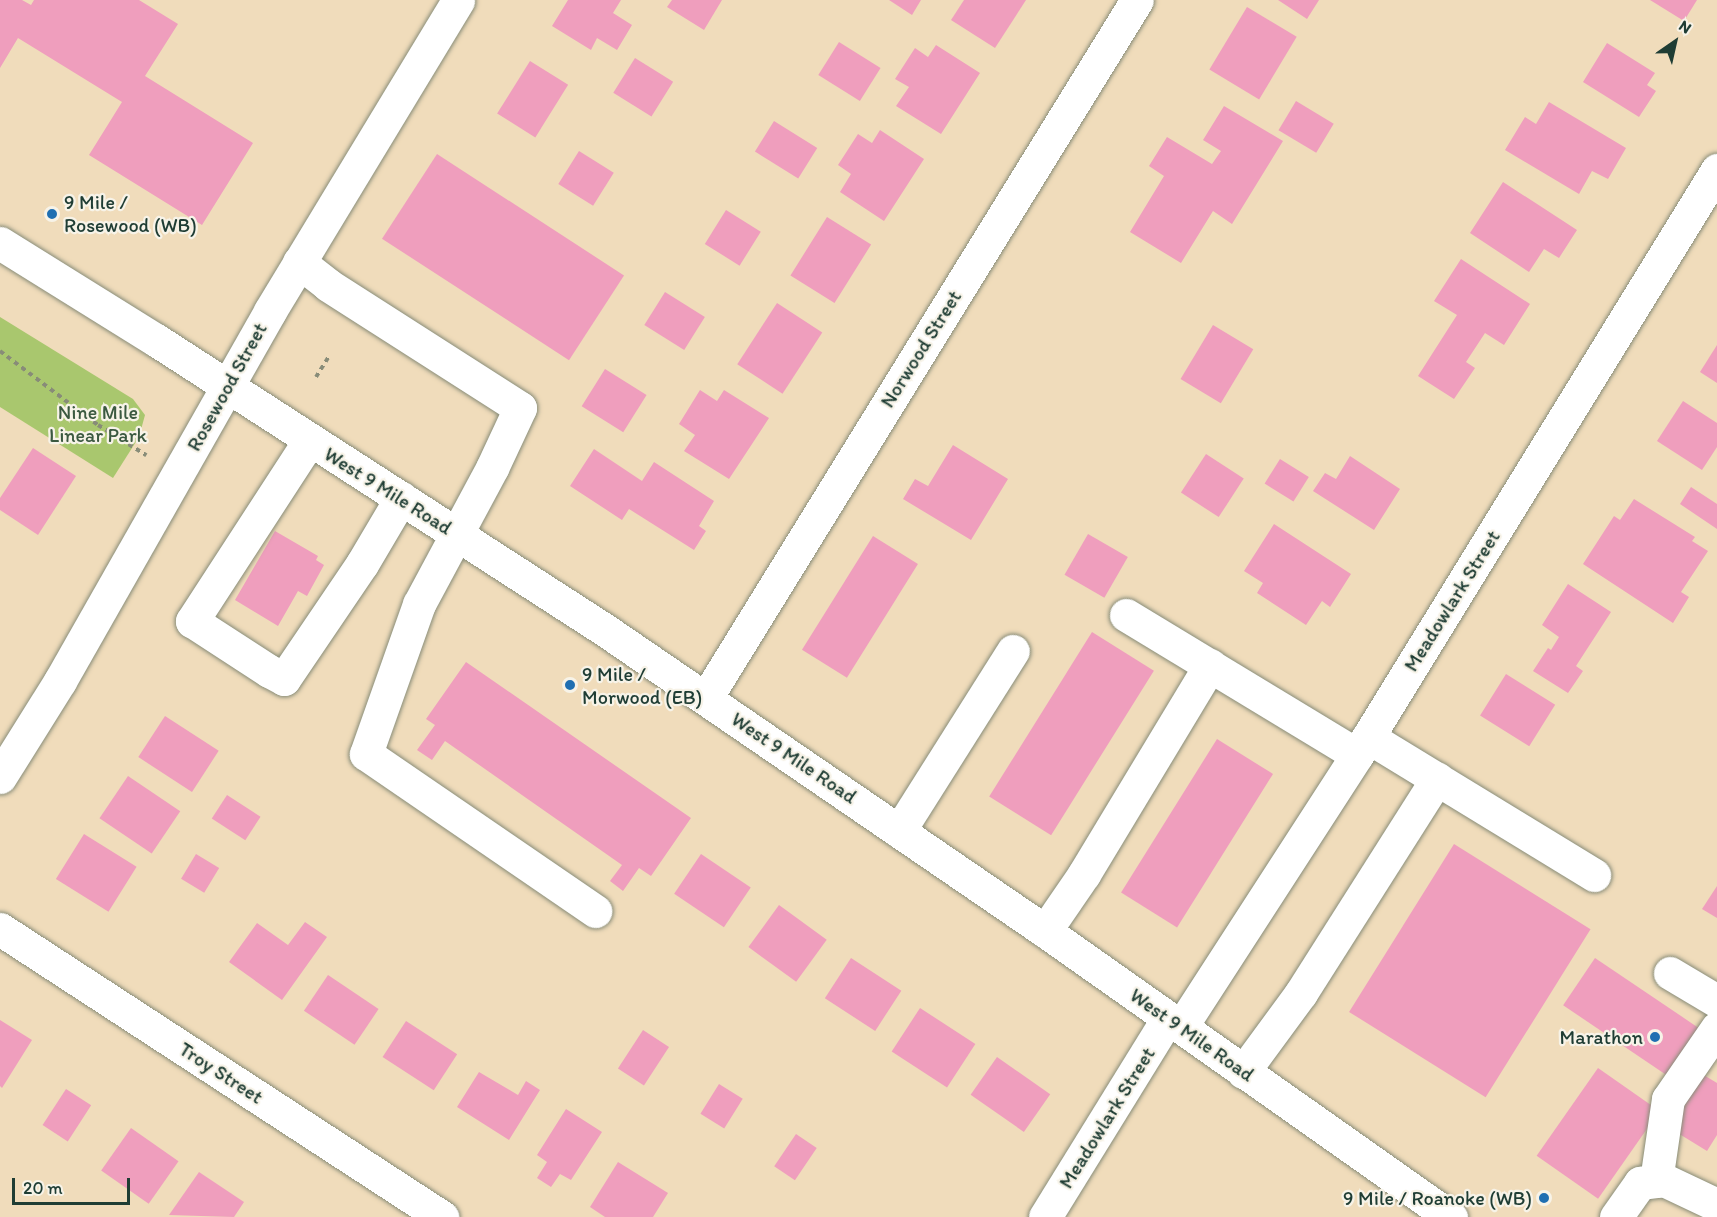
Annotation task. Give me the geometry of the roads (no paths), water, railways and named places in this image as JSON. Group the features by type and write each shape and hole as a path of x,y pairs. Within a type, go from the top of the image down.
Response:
{"street":[{"name":"Rosewood Street","path":"0,777 60,681 299,262 458,0"},
{"name":"Norwood Street","path":"706,698 1137,0"},
{"name":"Meadowlark Street","path":"1045,1217 1174,1022 1363,746 1717,170"},
{"name":"West 9 Mile Road","path":"0,243 401,498 706,698 1045,931 1451,1217"},
{"path":"299,262 328,285 520,408 492,468 455,533 419,604 366,754 595,911"},
{"path":"309,441 192,621 269,671 284,679 355,575 401,498"},
{"path":"1126,615 1210,665 1363,746 1437,779 1594,876"},
{"path":"899,831 1013,651"},
{"path":"1045,931 1084,874 1210,665"},
{"path":"1243,1072 1301,993 1437,779"},
{"name":"Troy Street","path":"0,929 442,1217"},
{"path":"1670,973 1717,1001"},
{"path":"1656,1181 1668,1099 1717,1028"},
{"path":"1616,1217 1640,1183 1656,1181 1665,1180 1717,1205"}],"place":[{"name":"9 Mile / Rosewood (WB)","path":"52,214"},
{"name":"9 Mile / Morwood (EB)","path":"570,685"},
{"name":"Marathon","path":"1655,1037"},
{"name":"9 Mile / Roanoke (WB)","path":"1544,1198"}],"park label":[{"name":"Nine Mile Linear Park","path":"98,424"}]}
